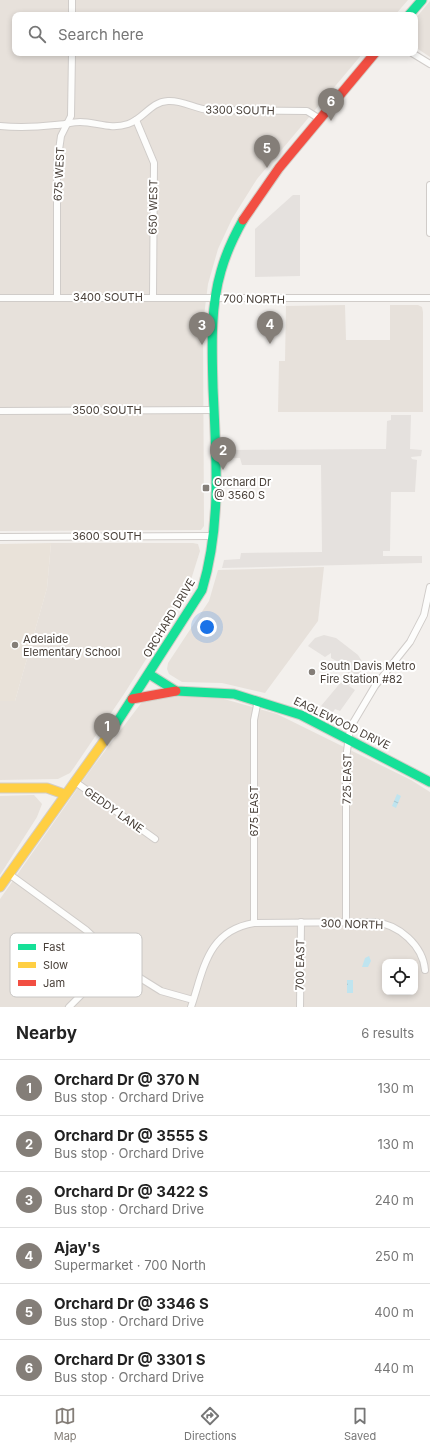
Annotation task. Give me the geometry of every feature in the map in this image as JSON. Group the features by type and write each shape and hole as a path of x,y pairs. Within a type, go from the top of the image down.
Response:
{"main road":[{"path":"412,12 422,0"},
{"name":"ORCHARD DRIVE","path":"0,887 64,794 110,732 202,590 209,565 214,536 213,337 216,298 225,260 245,213 262,188 372,56"},
{"name":"EAGLEWOOD DRIVE","path":"149,674 176,690 222,692 258,700 301,715 430,782"},
{"path":"132,699 146,695 160,695 176,690"},
{"path":"0,788 47,788 64,794"}],"street":[{"path":"72,0 72,12"},
{"name":"675 WEST","path":"57,298 57,164 60,141 70,116 72,105 72,56"},
{"path":"417,56 430,64"},
{"name":"3300 SOUTH","path":"0,126 46,126 85,123 111,126 136,120 153,106 167,101 182,102 198,109 209,110 307,111 320,119"},
{"name":"650 WEST","path":"136,120 154,163 153,297"},
{"path":"430,185 430,233"},
{"name":"3400 SOUTH","path":"0,298 216,298"},
{"name":"700 NORTH","path":"216,298 430,298"},
{"name":"3500 SOUTH","path":"0,411 214,410"},
{"name":"3600 SOUTH","path":"0,537 214,536"},
{"name":"725 EAST","path":"346,922 346,759 348,739 354,722 375,686 410,642 424,615 430,587"},
{"name":"675 EAST","path":"254,923 254,720 258,700"},
{"name":"GEDDY LANE","path":"74,781 155,839"},
{"path":"9,874 89,933"},
{"name":"700 EAST","path":"300,1007 301,922"},
{"name":"300 NORTH","path":"191,1007 206,960 216,943 233,930 254,923 380,922 391,926 419,950 423,958 425,970"},
{"path":"142,980 155,988 193,1000"},
{"path":"68,1007 78,997"}],"shaded area":[{"path":"0,0 408,0 398,12 12,12 12,56 360,56 257,179 232,219 218,249 208,284 203,324 204,526 201,530 0,531"},
{"path":"430,1 430,57 418,49 418,15"},
{"path":"293,195 300,195 300,276 255,277 255,229"},
{"path":"345,305 346,340 390,340 390,305 418,305 422,307 423,412 278,412 279,361 285,361 286,306"},
{"path":"391,415 411,415 410,449 422,450 421,456 411,457 412,459 417,460 415,492 391,492 390,551 383,551 383,556 422,556 422,563 222,568 224,560 240,559 241,553 322,552 321,465 242,465 240,458 228,458 228,450 386,449 387,421 391,420"},
{"path":"51,543 193,543 198,544 200,551 189,586 169,623 124,694 70,773 58,779 0,780 0,701 15,701 47,588"},
{"name":"Adelaide Elementary School","path":"51,543 47,588 15,701 0,701 0,544"},
{"path":"324,567 318,621 265,693 222,683 182,682 169,674 167,669 168,663 209,601 218,570"},
{"path":"324,635 336,638 358,655 363,663 363,669 349,686 355,690 340,711 335,709 333,712 321,706 347,675 349,668 331,658 331,653 325,657 308,646 315,638"},
{"path":"155,697 200,697 224,699 277,714 411,780 430,792 430,1007 0,1007 0,899 92,768 145,699"},
{"path":"34,795 42,804 37,817 0,875 0,796"}],"water":[{"path":"397,794 401,796 396,808 392,806"},
{"path":"369,956 371,961 368,967 362,967 365,958"},
{"path":"347,980 353,980 353,993 347,993"}],"traffic: fast":[{"path":"412,12 422,0"},
{"path":"114,727 202,590 213,540 216,490 212,358 213,314 217,285 223,264 230,245 243,220"},
{"path":"149,674 176,691 234,694 301,715 430,782"}],"traffic: slow":[{"path":"0,887 114,727"},
{"path":"0,788 47,788 64,794"}],"traffic: jam":[{"path":"243,220 279,168 372,56"},
{"path":"132,699 176,691"}],"place":[{"name":"Orchard Dr @ 3301 S","path":"331,121"},
{"name":"Orchard Dr @ 3346 S","path":"267,168"},
{"name":"Ajay's","path":"270,344"},
{"name":"Orchard Dr @ 3422 S","path":"202,345"},
{"name":"Orchard Dr @ 3555 S","path":"223,470"},
{"name":"Orchard Dr @ 3560 S","path":"206,488"},
{"name":"Adelaide Elementary School","path":"15,645"},
{"name":"South Davis Metro Fire Station #82","path":"312,672"},
{"name":"Orchard Dr @ 370 N","path":"107,746"}]}
